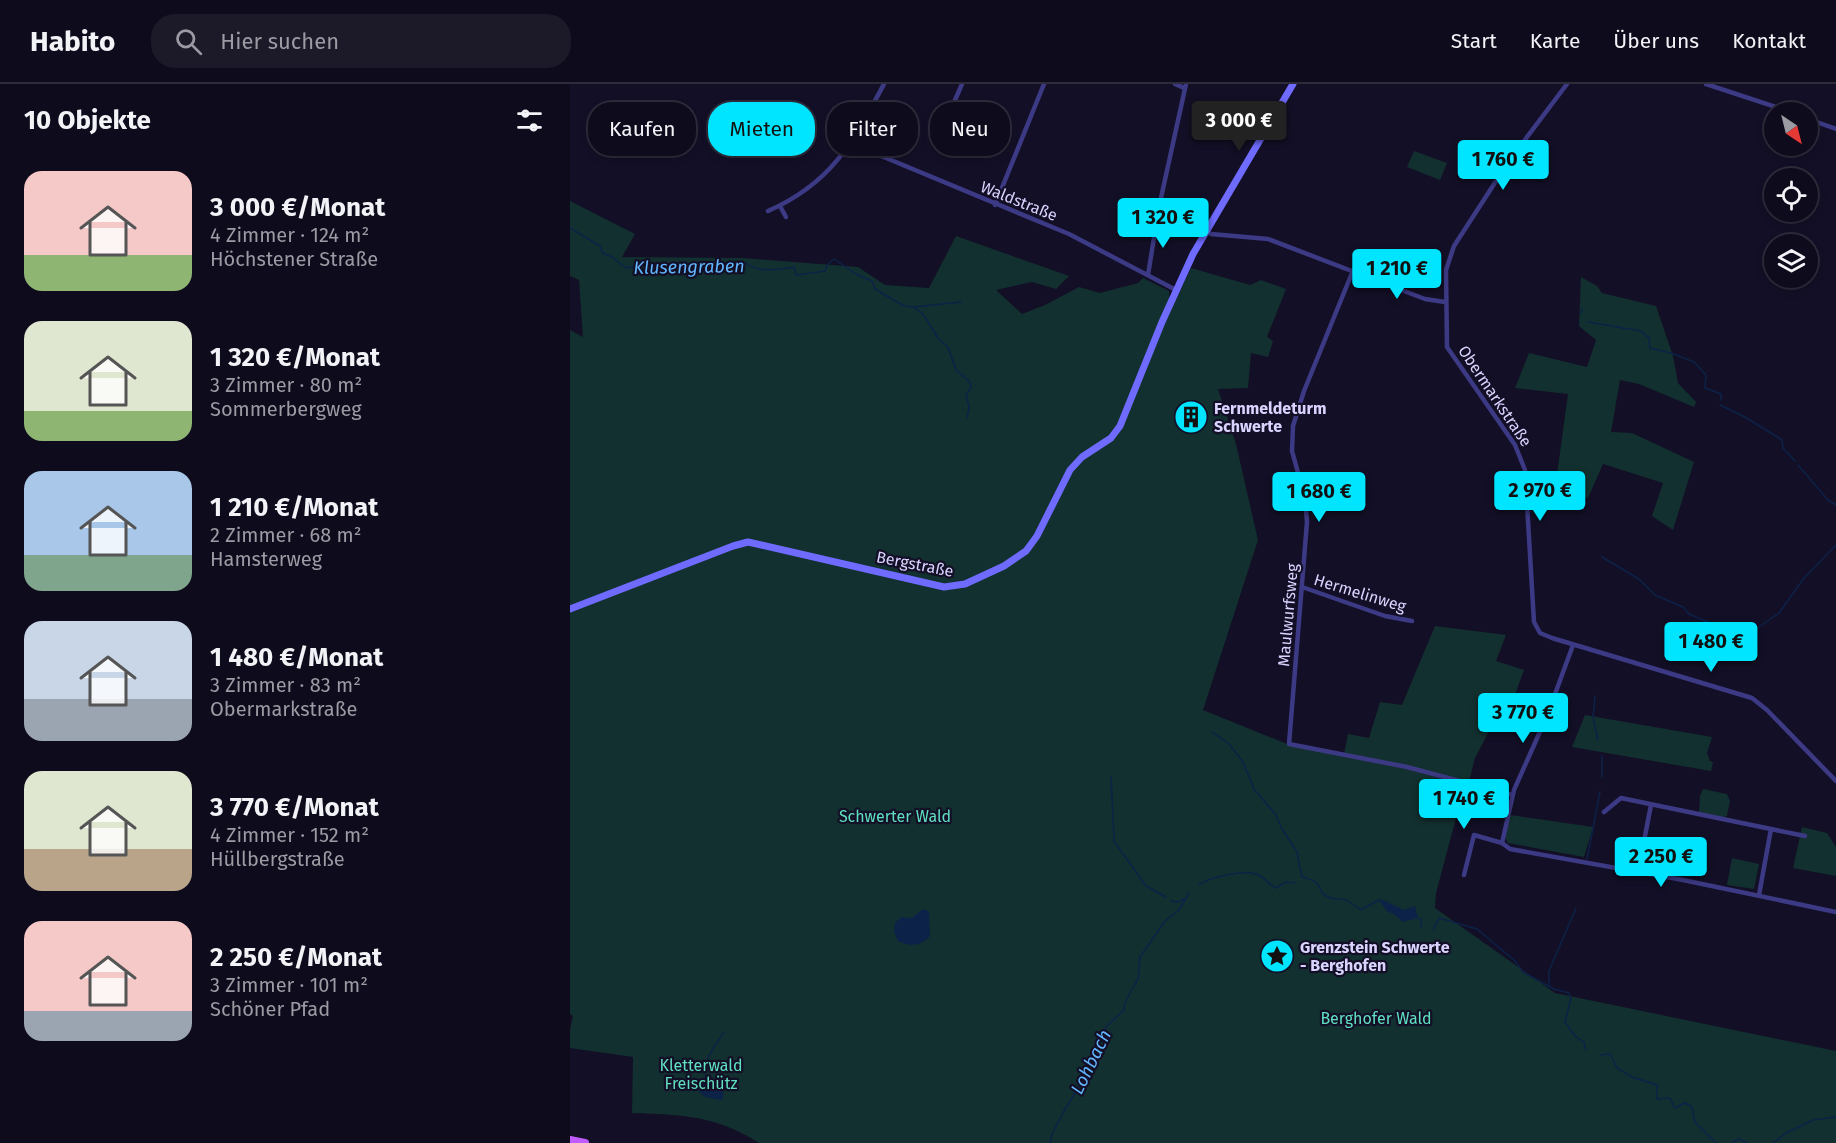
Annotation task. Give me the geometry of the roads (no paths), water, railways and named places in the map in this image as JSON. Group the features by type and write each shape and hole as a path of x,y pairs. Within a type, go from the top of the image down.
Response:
{"main road":[{"name":"Bergstraße","path":"570,609 733,546 748,543 767,545 944,587 958,586 1020,556 1030,547 1071,470 1082,457 1111,438 1120,426 1176,290 1206,231 1293,84"},
{"path":"570,1140 585,1143"}],"street":[{"path":"874,102 884,84"},
{"path":"955,102 963,84"},
{"path":"994,205 1044,84"},
{"path":"1148,275 1147,267 1185,86 1175,84"},
{"name":"Obermarkstraße","path":"1567,84 1514,154 1450,253 1446,265 1445,302 1448,347 1521,457 1529,504 1534,622 1543,635 1752,698 1767,710 1836,781"},
{"path":"1706,84 1764,103"},
{"path":"1818,123 1836,129"},
{"path":"768,211 812,187 842,156"},
{"name":"Waldstraße","path":"880,156 994,205 1069,234 1176,290"},
{"path":"780,206 786,217"},
{"path":"1206,231 1211,234 1268,238 1352,273 1425,299 1445,302"},
{"name":"Maulwurfsweg","path":"1352,273 1304,391 1293,426 1292,451 1305,498 1307,522 1289,744 1407,767 1512,795"},
{"name":"Hermelinweg","path":"1302,587 1385,616 1412,621"},
{"path":"1502,843 1512,795 1547,716 1574,645"},
{"path":"1604,812 1621,798 1804,836"},
{"path":"1638,872 1652,805"},
{"path":"1759,895 1771,829"},
{"path":"1464,875 1474,835 1502,843 1510,849 1759,895 1836,912"}],"water":[{"path":"1379,900 1404,910 1415,906 1418,918 1403,922 1387,911"},
{"path":"923,909 929,911 930,936 923,942 915,944 898,941 894,932 895,923 901,917 912,918"},
{"path":"707,1076 724,1094 722,1100 705,1097 696,1089 700,1080"}],"waterway":[{"name":"Klusengraben","path":"570,228 600,246 603,253 626,268 650,264 677,267 692,263 712,267 746,263 763,270 794,267 796,275 825,271 827,265 834,259 856,274 872,281 875,289 904,306 914,307 923,314 938,338 948,347 956,370 970,382 971,388 966,394 969,407 967,418"},
{"path":"914,307 961,302"},
{"path":"1581,313 1582,309"},
{"path":"1588,322 1641,331 1649,338 1650,348 1694,362 1706,375 1705,388 1721,394 1721,400"},
{"path":"1720,405 1745,417 1782,440 1783,448 1795,461"},
{"path":"1798,465 1828,500 1836,505"},
{"path":"1602,557 1639,579 1655,595 1683,607 1689,614 1731,632 1749,634 1779,613 1804,578 1836,545"},
{"path":"1595,696 1593,717 1598,740"},
{"path":"1212,732 1229,744 1243,762 1254,789 1276,815 1297,852 1302,877 1316,882 1323,894 1330,898 1347,900 1361,910 1379,900"},
{"path":"1602,756 1602,777"},
{"path":"1111,776 1114,841 1146,886 1166,897"},
{"path":"1587,859 1600,792"},
{"name":"Lohbach","path":"1199,885 1218,877 1243,873 1259,875 1276,888 1286,882 1295,883"},
{"name":"Lohbach","path":"1050,1143 1064,1111 1085,1077 1092,1051 1102,1040 1106,1027 1124,1010 1125,1002 1138,979 1140,957 1165,921 1179,910 1189,893"},
{"path":"1171,901 1178,902 1184,899"},
{"path":"1549,985 1549,971 1576,908"},
{"name":"Lohbach","path":"1418,918 1421,920 1421,928"},
{"name":"Lohbach","path":"1433,930 1439,918 1477,929 1515,961 1523,972 1554,989 1569,993 1571,998 1565,1022 1575,1036 1584,1042 1586,1050"},
{"path":"706,1077 706,1064 724,1032"},
{"name":"Lohbach","path":"1600,1055 1610,1054 1617,1068 1632,1077 1657,1085 1657,1099 1670,1098 1675,1108 1685,1103 1692,1107 1695,1122 1716,1143"},
{"name":"Lohbach","path":"1773,1143 1786,1133 1813,1120 1836,1117"},
{"name":"Lohbach","path":"1732,1143 1739,1139 1747,1143"}],"place":[{"name":"Fernmeldeturm Schwerte","path":"1191,417"},
{"name":"Grenzstein Schwerte - Berghofen","path":"1277,956"}],"park label":[{"name":"Schwerter Wald","path":"895,816"},
{"name":"Berghofer Wald","path":"1376,1018"},
{"name":"Kletterwald Freischütz","path":"701,1074"}]}
